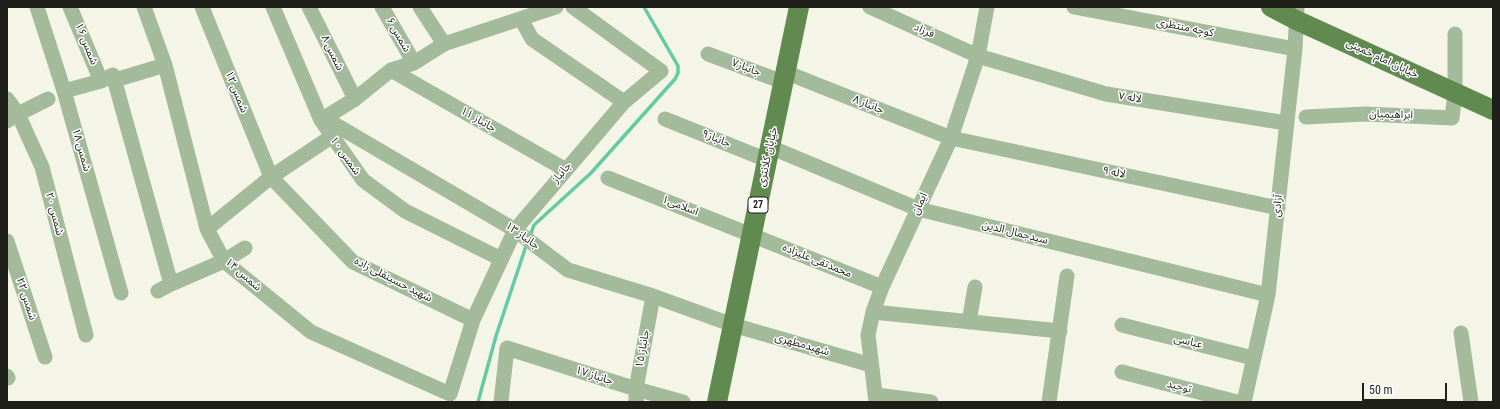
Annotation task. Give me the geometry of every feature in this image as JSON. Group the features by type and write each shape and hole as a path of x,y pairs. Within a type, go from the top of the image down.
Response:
{"main road":[{"name":"خیابان کلانتری","path":"716,402 799,7"},
{"name":"خیابان امام خمینی","path":"1271,7 1297,13 1455,93 1493,110"}],"street":[{"name":"شمس ۱۸","path":"37,7 64,91 121,293"},
{"name":"شمس ۱۶","path":"70,7 109,79 171,284"},
{"name":"شمس ۱۴","path":"144,7 165,65 207,228 224,260 311,332 450,394"},
{"name":"شمس ۱۲","path":"202,7 271,177"},
{"name":"شمس ۱۰","path":"273,7 331,137 363,180 405,211 501,260"},
{"name":"شمس ۸","path":"309,7 355,100"},
{"name":"شمس ۶","path":"382,7 414,63"},
{"path":"420,7 444,44"},
{"path":"322,119 355,100 391,70 414,63 444,44 556,7"},
{"name":"جانباز","path":"450,394 473,320 515,230 624,102 661,71 573,7"},
{"name":"فرزاد","path":"870,7 978,56"},
{"name":"ایمان","path":"876,398 868,335 873,312 882,287 951,138 978,56 987,7"},
{"name":"کوچه منتظری","path":"1074,7 1295,49"},
{"name":"آزادی","path":"1244,402 1268,295 1295,49 1297,13"},
{"path":"521,19 532,39 624,102"},
{"path":"1455,34 1455,93"},
{"name":"جانباز۷","path":"708,54 784,77"},
{"name":"لاله ۷","path":"978,56 1106,94 1286,124"},
{"path":"64,91 165,65"},
{"name":"جانباز ۱۱","path":"391,70 566,170"},
{"name":"جانباز ۸","path":"784,77 951,138"},
{"name":"ابراهیمیان","path":"1306,117 1365,114 1452,118 1455,93"},
{"name":"شمس ۲۰","path":"7,99 12,118 42,167 86,335"},
{"path":"12,118 48,99"},
{"name":"جانباز ۱۳","path":"322,119 515,230 568,270 653,296 733,325"},
{"name":"جانباز۹","path":"665,119 768,154"},
{"path":"207,228 271,177 331,137"},
{"name":"لاله ۹","path":"951,138 1278,208"},
{"name":"سیدجمال الدین","path":"768,154 918,209 1268,295"},
{"name":"شهید حسینقلی زاده","path":"271,177 353,262 473,320"},
{"name":"اسلامی۱","path":"608,178 752,234"},
{"name":"محمدتقی علیزاده","path":"752,234 882,287"},
{"name":"شمس ۲۲","path":"7,241 45,357"},
{"path":"158,291 224,260 245,248"},
{"path":"1049,402 1068,276"},
{"path":"969,322 975,287"},
{"name":"جانباز ۱۵","path":"636,396 653,296"},
{"path":"873,312 1060,331"},
{"name":"شهیدمطهری","path":"733,325 871,364"},
{"name":"عباسی","path":"1122,325 1253,358"},
{"path":"1461,333 1471,402"},
{"name":"جانباز ۱۷","path":"501,402 507,348 636,396 683,402"},
{"name":"توحید","path":"1122,372 1236,402"},
{"path":"876,398 931,402"}],"waterway":[{"path":"530,236 534,225 591,173 675,79 678,73 678,66 644,7"},
{"path":"478,402 496,336 527,243"}]}
